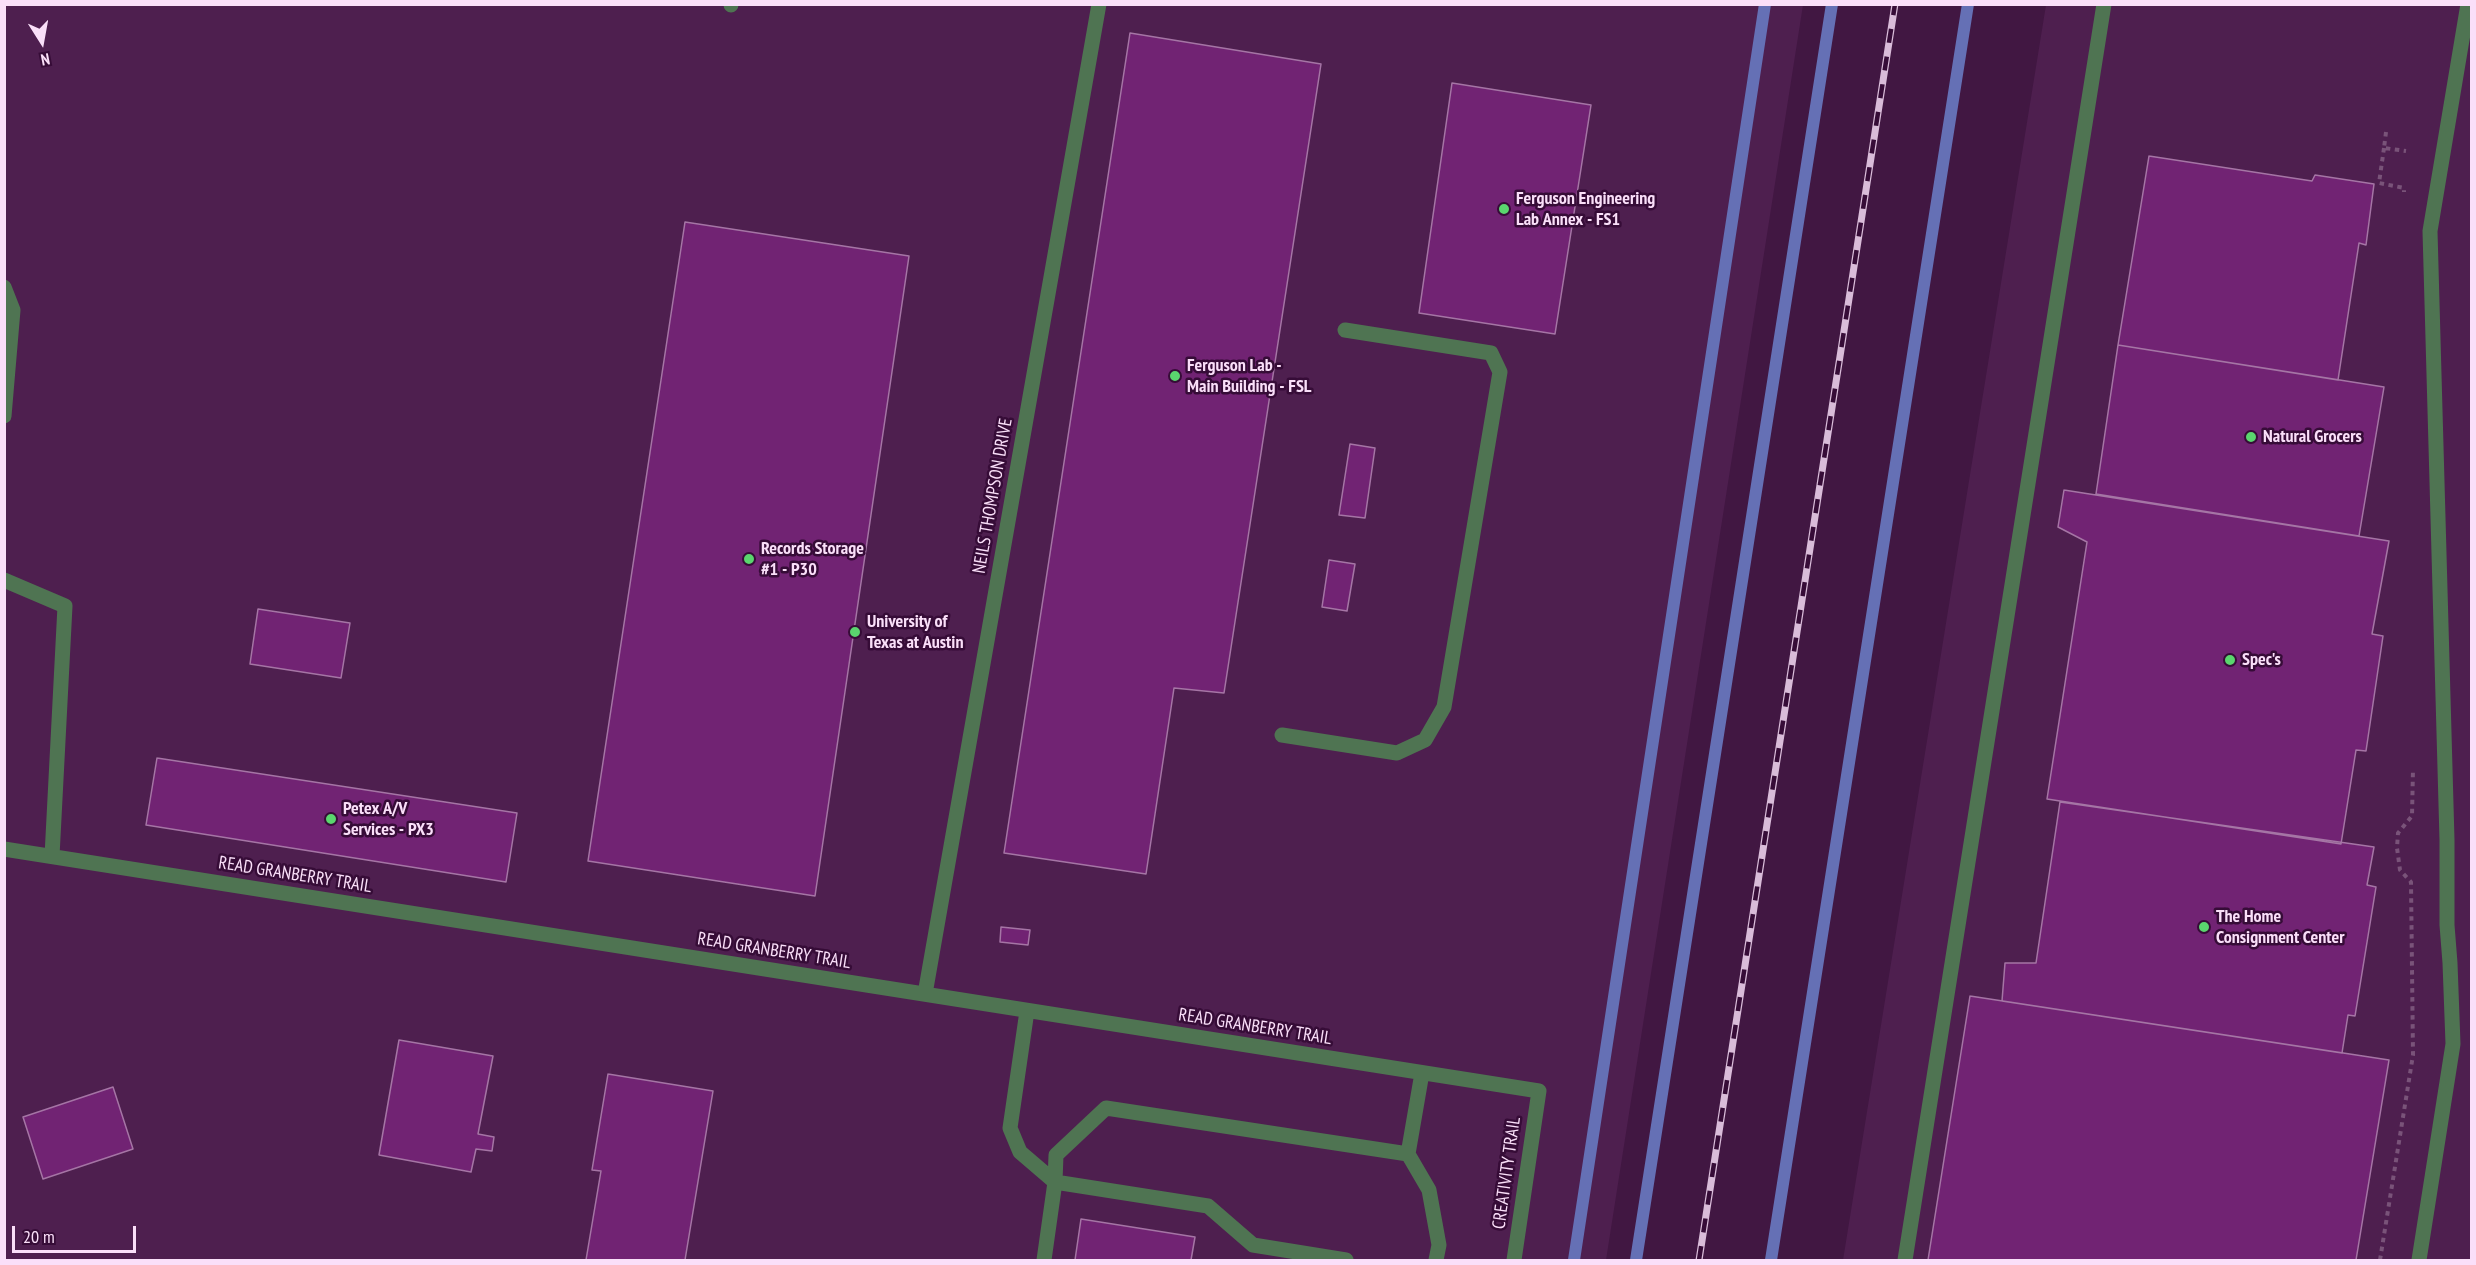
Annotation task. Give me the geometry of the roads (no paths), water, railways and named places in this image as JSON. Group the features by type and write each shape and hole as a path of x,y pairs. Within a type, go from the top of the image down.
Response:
{"street":[{"name":"NEILS THOMPSON DRIVE","path":"925,994 1099,4"},
{"path":"1905,1260 2104,4"},
{"path":"2419,1260 2452,1044 2447,926 2447,840 2430,231 2468,4"},
{"path":"4,287 13,310 4,416"},
{"path":"1282,735 1397,753 1425,740 1444,707 1500,372 1491,353 1345,330"},
{"path":"4,580 65,606 52,856"},
{"name":"READ GRANBERRY TRAIL","path":"4,849 1539,1091"},
{"path":"1027,1011 1010,1128 1020,1152 1055,1182 1208,1206 1252,1245 1346,1260"},
{"path":"1422,1073 1408,1154 1429,1190 1439,1245 1436,1260"},
{"name":"CREATIVITY TRAIL","path":"1514,1260 1539,1091"},
{"path":"1044,1260 1055,1182 1056,1155 1106,1108 1408,1154"}],"waterway":[{"path":"1574,1260 1765,4"},
{"path":"1636,1260 1832,4"},
{"path":"1771,1260 1968,4"}],"railway":[{"path":"1699,1260 1895,4"}],"place":[{"name":"Ferguson Engineering Lab Annex - FS1","path":"1504,209"},
{"name":"Ferguson Lab - Main Building - FSL","path":"1175,376"},
{"name":"Natural Grocers","path":"2251,437"},
{"name":"Records Storage #1 - P30","path":"749,559"},
{"name":"University of Texas at Austin","path":"855,632"},
{"name":"Spec's","path":"2230,660"},
{"name":"Petex A/V Services - PX3","path":"331,819"},
{"name":"The Home Consignment Center","path":"2204,927"}]}
